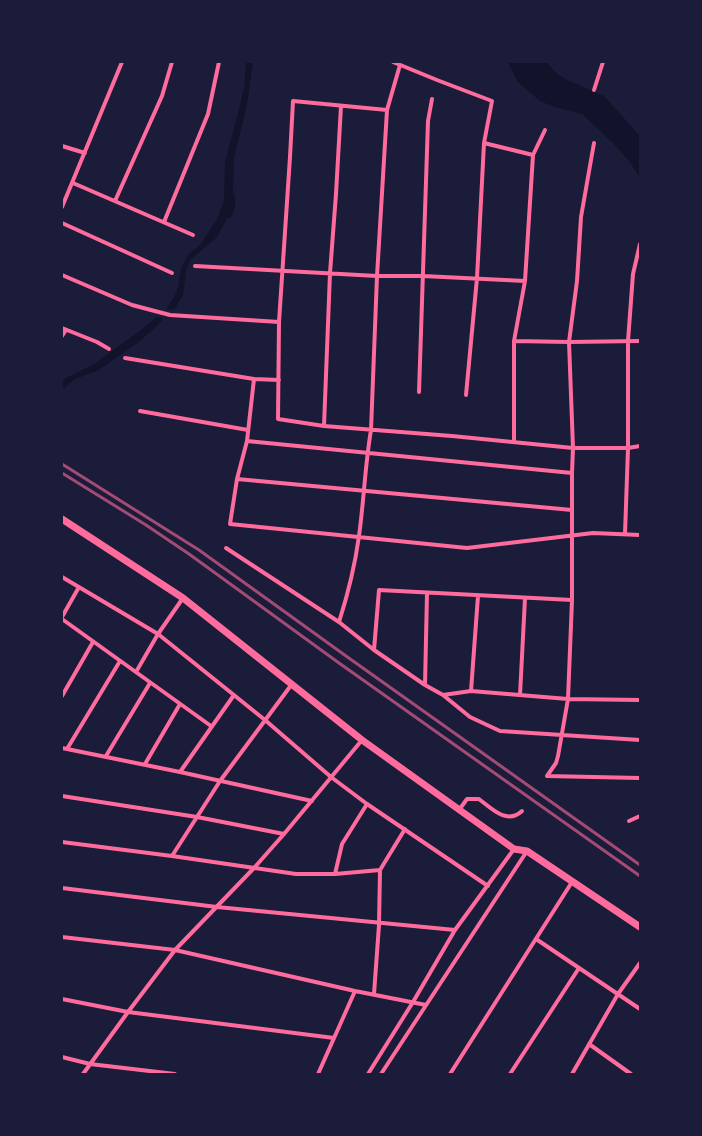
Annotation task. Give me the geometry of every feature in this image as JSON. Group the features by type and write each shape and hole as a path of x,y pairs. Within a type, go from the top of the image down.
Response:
{"street":[{"path":"62,207 122,62"},
{"path":"115,202 162,96 172,62"},
{"path":"164,222 208,114 220,62"},
{"path":"394,62 400,66 492,101 484,143 477,278 466,395"},
{"path":"594,90 603,62"},
{"path":"339,622 350,588 359,537 367,453 371,430 377,276 387,110 400,66"},
{"path":"419,392 428,121 432,99"},
{"path":"387,110 293,101 279,322 278,419 324,426 573,448 628,448 640,446"},
{"path":"324,426 330,273 341,106"},
{"path":"514,442 514,341 524,281 533,155 545,130"},
{"path":"484,143 533,155"},
{"path":"594,143 581,217 577,281 569,342 573,448 572,600 568,698 556,763 547,776 640,778"},
{"path":"62,146 84,153"},
{"path":"73,183 193,235"},
{"path":"62,190 68,192"},
{"path":"62,222 172,273"},
{"path":"625,534 628,448 628,341 633,274 640,244"},
{"path":"195,266 377,276 423,276 524,281"},
{"path":"62,275 132,305 170,315 279,322"},
{"path":"62,336 64,329 97,342 109,349"},
{"path":"514,341 640,341"},
{"path":"124,358 254,379 279,380"},
{"path":"254,379 247,441 236,479 230,524 467,548 593,533 640,535"},
{"path":"140,411 248,430"},
{"path":"247,441 572,473"},
{"path":"236,479 572,510"},
{"path":"63,522 183,598 362,740 459,810 514,848 527,851 640,927"},
{"path":"226,548 339,622 374,650 425,685 443,695 470,717 500,731 640,740"},
{"path":"62,577 158,634 266,720 331,777 367,804 488,886"},
{"path":"79,587 62,618 93,642 211,726"},
{"path":"374,650 379,590 572,600"},
{"path":"425,685 427,593"},
{"path":"471,691 478,596"},
{"path":"136,672 158,634 183,598"},
{"path":"520,696 524,598"},
{"path":"62,696 93,642"},
{"path":"67,749 120,661"},
{"path":"106,756 150,682"},
{"path":"172,856 220,781 292,684"},
{"path":"443,695 471,691 520,696 640,700"},
{"path":"180,772 234,695"},
{"path":"145,764 180,704"},
{"path":"83,1074 174,950 254,868 362,740"},
{"path":"62,748 145,764 312,801"},
{"path":"62,796 197,817 284,834"},
{"path":"459,810 467,800 479,799 497,813 507,817 517,816 522,811"},
{"path":"334,874 342,844 367,804"},
{"path":"629,821 640,816"},
{"path":"374,994 379,922 380,870 405,830"},
{"path":"62,842 296,874 334,874 380,870"},
{"path":"368,1074 413,1002 455,930 514,848"},
{"path":"381,1074 527,851"},
{"path":"450,1074 572,882"},
{"path":"62,888 217,907 455,930"},
{"path":"62,937 174,950 355,991 426,1005"},
{"path":"536,939 640,1009"},
{"path":"572,1074 618,994 640,963"},
{"path":"510,1074 579,968"},
{"path":"318,1074 355,991"},
{"path":"62,999 128,1012 334,1038"},
{"path":"589,1044 631,1074"},
{"path":"62,1057 90,1064 175,1074"}],"shaded area":[{"path":"246,62 253,62 247,104 234,158 233,193 235,194 235,207 231,218 227,218 217,237 191,259 186,271 183,295 174,310 166,309 174,297 178,287 181,269 188,255 201,244 217,219 224,201 225,163 244,89"},
{"path":"508,62 547,62 554,71 565,79 604,96 640,136 640,178 630,162 613,143 582,114 552,106 540,101 517,81"},
{"path":"156,317 162,318 161,322 141,340 99,370 75,379 62,390 62,380 94,364 145,327"}],"railway":[{"path":"62,464 199,550 640,865"},
{"path":"62,473 146,525 189,554 339,663 640,876"}]}
